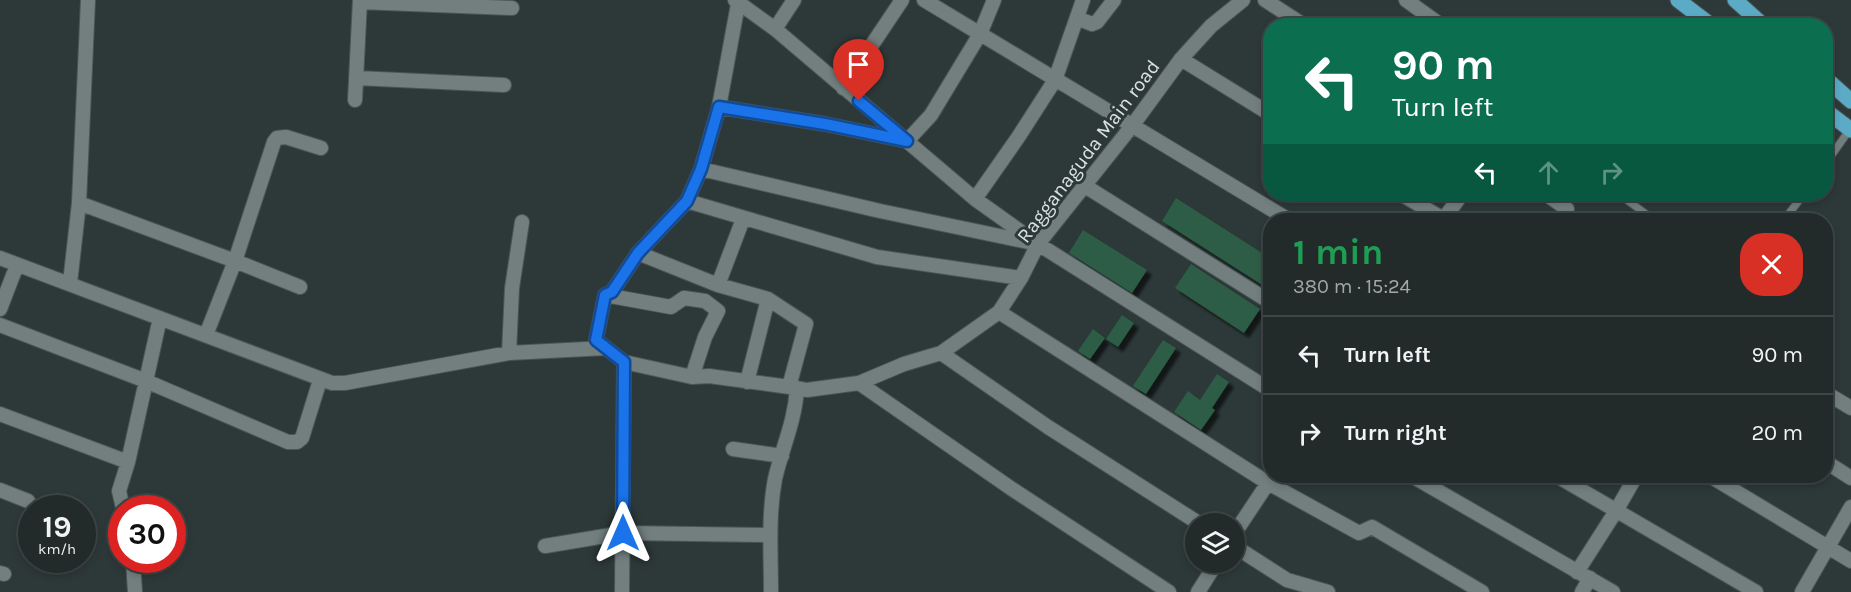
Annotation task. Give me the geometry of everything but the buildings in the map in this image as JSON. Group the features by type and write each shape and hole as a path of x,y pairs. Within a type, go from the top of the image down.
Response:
{"main road":[{"path":"1678,0 1702,18"},
{"path":"1735,0 1755,18"},
{"path":"1833,85 1851,101"},
{"path":"1833,117 1850,130"}],"street":[{"path":"70,284 79,203 88,0"},
{"path":"775,29 794,0"},
{"path":"843,88 902,0"},
{"path":"924,0 1276,213"},
{"path":"907,141 931,115 980,34 994,0"},
{"path":"975,199 1055,80 1083,0"},
{"path":"1077,18 1092,24 1097,22 1114,0"},
{"name":"Ragganaguda Main road","path":"624,362 692,377 709,376 807,390 859,383 904,364 941,353 999,312 1021,279 1038,244 1132,126 1181,59 1211,26 1243,0"},
{"path":"1265,0 1293,18"},
{"path":"1406,0 1431,18"},
{"path":"355,100 360,1 512,8"},
{"path":"605,295 612,292 638,253 687,201 701,169 719,107 736,2 775,29 975,199 1038,244 1263,386"},
{"path":"1181,59 1263,110"},
{"path":"357,78 504,85"},
{"path":"719,107 825,124 907,141"},
{"path":"206,336 235,261 276,138 286,137 321,148"},
{"path":"701,169 880,211 1038,244"},
{"path":"1085,186 1263,298"},
{"path":"687,201 877,257 1021,279"},
{"path":"1413,201 1432,213"},
{"path":"1556,201 1567,208"},
{"path":"79,203 300,287"},
{"path":"718,285 743,219"},
{"path":"509,353 512,288 522,222"},
{"path":"638,253 718,285 768,299 806,324 793,388 792,424 775,481 771,535 771,592"},
{"path":"0,258 320,380 345,383 509,353 606,348"},
{"path":"0,309 17,265"},
{"path":"605,295 596,340 624,362 622,592"},
{"path":"605,295 671,307 684,298 705,301 718,311 705,337 692,377"},
{"path":"747,382 768,299"},
{"path":"999,312 1263,475"},
{"path":"120,495 119,491 128,462 160,318"},
{"path":"0,325 146,381 288,441 294,442 302,438 320,380"},
{"path":"941,353 1048,427 1185,514"},
{"path":"859,383 1169,592"},
{"path":"1833,397 1851,408"},
{"path":"0,414 128,462"},
{"path":"733,449 782,456"},
{"path":"1833,466 1851,478"},
{"path":"1245,517 1267,483"},
{"path":"1277,483 1359,532 1371,527 1379,531 1482,592"},
{"path":"1424,483 1612,592"},
{"path":"1569,483 1756,592"},
{"path":"1582,592 1584,575 1632,483"},
{"path":"1722,483 1851,561"},
{"path":"0,490 18,497"},
{"path":"1802,592 1851,507"},
{"path":"545,546 623,533 771,535"},
{"path":"1245,553 1287,580 1328,592"},
{"path":"134,573 135,592"},
{"path":"1198,592 1210,573"}],"lane":[{"path":"1833,153 1850,130"},
{"path":"1628,201 1645,213"},
{"path":"1789,213 1799,201"}],"route":[{"path":"623,533 624,362 596,340 605,295 612,292 638,253 687,201 701,169 719,107 825,124 907,141 859,101"}]}
